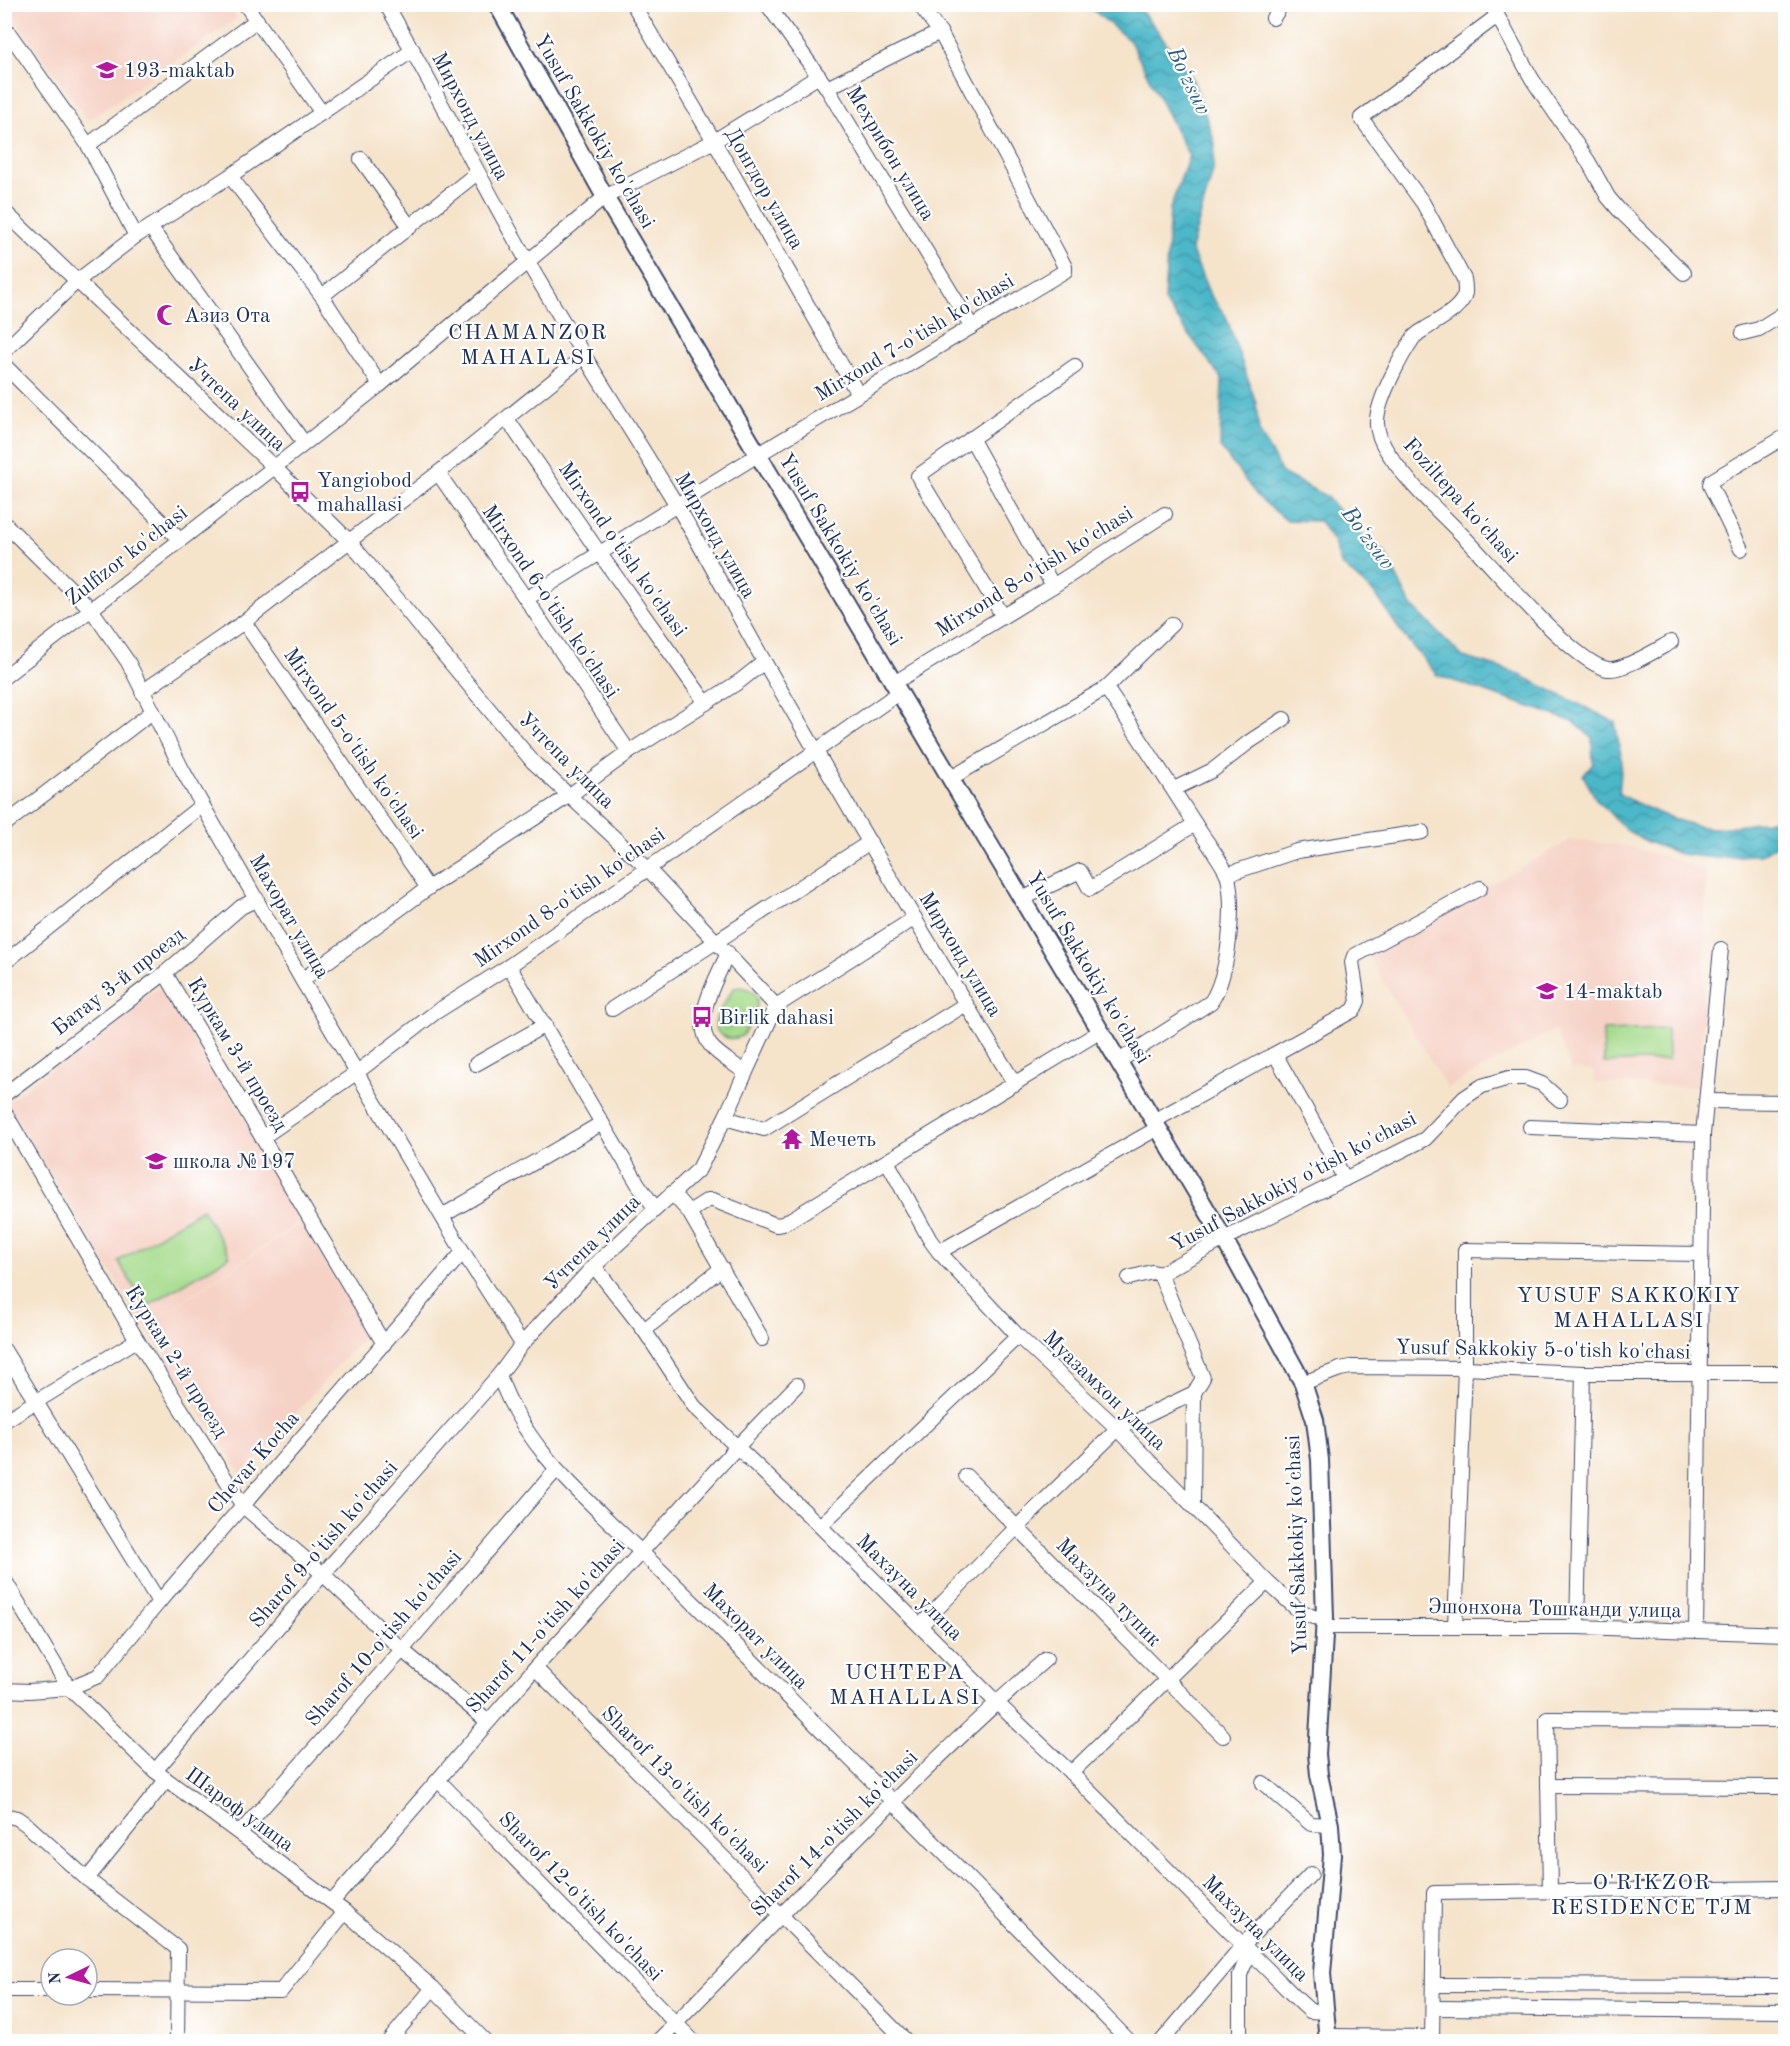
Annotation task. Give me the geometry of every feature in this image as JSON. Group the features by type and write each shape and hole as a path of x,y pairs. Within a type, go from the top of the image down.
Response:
{"main road":[{"name":"Yusuf Sakkokiy ko'chasi","path":"497,4 605,197 1224,1239 1303,1383 1313,1411 1318,1440 1325,1623 1317,1754 1320,1785 1330,1825 1332,1866 1323,1960 1328,2039"}],"street":[{"path":"245,4 322,113"},
{"name":"Мирхонд улица","path":"386,4 527,261 583,357 677,505 815,750 1015,1083"},
{"name":"Донгдор улица","path":"633,4 858,394"},
{"name":"Мехрибон улица","path":"767,4 823,82 972,327"},
{"name":"Mirxond 7-o'tish ko'chasi","path":"526,599 759,454 1063,273 1065,267 940,32 919,4"},
{"path":"1273,18 1282,4"},
{"name":"Foziltepa ko'chasi","path":"1671,642 1636,661 1614,669 1593,664 1561,638 1428,500 1392,459 1379,440 1377,420 1382,398 1415,336 1460,304 1465,294 1464,279 1423,203 1361,118 1494,10 1532,79 1588,161 1608,197 1684,273"},
{"path":"88,145 257,20"},
{"path":"4,26 88,145 136,236"},
{"name":"Zulfizor ko'chasi","path":"4,677 380,384 605,197 823,82 940,32"},
{"path":"4,351 77,281 136,236 230,176 413,50"},
{"path":"361,159 410,227"},
{"path":"322,296 477,173"},
{"path":"230,176 322,296 380,384"},
{"name":"Учтепа улица","path":"4,211 349,541 533,762 648,870 776,1006 699,1169 594,1266 522,1344"},
{"path":"150,227 304,443"},
{"path":"1743,333 1759,329 1785,312"},
{"path":"142,692 244,622 438,474 583,357"},
{"path":"4,365 180,540"},
{"path":"1003,616 918,476 1075,366"},
{"name":"Mirxond o'tish ko'chasi","path":"507,419 706,703"},
{"path":"1742,549 1710,485 1711,481 1785,436"},
{"path":"971,438 1053,586"},
{"name":"Mirxond 6-o'tish ko'chasi","path":"438,474 629,752"},
{"name":"Mirxond 8-o'tish ko'chasi","path":"263,1137 356,1073 436,1012 509,966 648,870 897,688 1003,616 1164,514"},
{"name":"Махорат улица","path":"4,524 91,609 128,662 202,805 302,980 463,1252 522,1344"},
{"name":"Mirxond 5-o'tish ko'chasi","path":"244,622 429,888"},
{"path":"951,778 1106,688 1172,624"},
{"path":"302,980 429,888 570,795 629,752 740,681 764,662"},
{"path":"1106,688 1174,789 1227,874 1230,899 1227,956 1219,990 1211,1002 1119,1061"},
{"path":"4,825 152,712"},
{"path":"1174,789 1213,770 1284,719"},
{"path":"4,963 202,805"},
{"path":"1022,899 1080,871 1090,889 1195,824"},
{"path":"1227,874 1297,851 1422,832"},
{"path":"612,1009 870,842"},
{"path":"939,1252 1354,1010 1358,1001 1352,962 1354,956 1480,888"},
{"name":"Батау 3-й проезд","path":"4,1095 165,973 241,907 257,899"},
{"path":"776,1006 915,918"},
{"path":"1696,1631 1703,1134 1721,949"},
{"path":"728,953 706,1005 702,1017 702,1029 712,1048 745,1072"},
{"path":"509,966 638,1184 655,1208"},
{"name":"Куркам 3-й проезд","path":"165,973 384,1344"},
{"path":"725,1118 764,1129 966,1004"},
{"path":"476,1064 545,1025"},
{"path":"689,1212 708,1200 713,1200 776,1225 783,1224 1101,1031"},
{"path":"1275,1054 1345,1179"},
{"name":"Yusuf Sakkokiy o'tish ko'chasi","path":"1129,1278 1152,1272 1160,1274 1224,1239 1425,1139 1464,1098 1482,1086 1509,1078 1526,1078 1542,1084 1560,1100"},
{"path":"1708,1101 1785,1102"},
{"name":"Куркам 2-й проезд","path":"4,1111 137,1340 243,1506 323,1574 402,1650 487,1721"},
{"path":"442,1216 602,1123"},
{"path":"1530,1127 1703,1134"},
{"name":"Муазамхон улица","path":"887,1161 930,1240 1018,1336 1118,1429 1267,1582 1296,1609 1325,1623"},
{"path":"672,1193 689,1212 762,1339"},
{"path":"1455,1627 1465,1368 1465,1250 1700,1254"},
{"name":"Chevar Kocha","path":"4,1690 69,1688 98,1676 159,1602 463,1252"},
{"name":"Махзуна улица","path":"594,1266 644,1330 694,1406 820,1526 1310,2011 1325,2012"},
{"path":"644,1330 722,1268"},
{"path":"1160,1274 1203,1378 1194,1393 1193,1506"},
{"path":"820,1526 1018,1336"},
{"path":"4,1422 137,1340"},
{"name":"Sharof 9-o'tish ko'chasi","path":"87,1879 160,1776 323,1574 499,1375 522,1344"},
{"path":"4,1350 159,1602"},
{"name":"Yusuf Sakkokiy 5-o'tish ko'chasi","path":"1303,1383 1351,1367 1465,1368 1583,1373 1785,1373"},
{"path":"1577,1627 1583,1373"},
{"name":"Махорат улица","path":"499,1375 529,1434 556,1470 894,1802 1130,2042"},
{"name":"Sharof 11-o'tish ko'chasi","path":"332,1902 487,1721 641,1551 797,1385"},
{"path":"920,1626 1118,1429 1194,1393"},
{"name":"Sharof 10-o'tish ko'chasi","path":"240,1833 402,1650 556,1470"},
{"name":"Махзуна тупик","path":"966,1476 1223,1736"},
{"name":"Шароф улица","path":"4,1579 69,1688 160,1776 345,1912 433,1988 486,2042"},
{"path":"1071,1773 1267,1582"},
{"name":"Эшонхона Тошканди улица","path":"1325,1623 1455,1627 1577,1627 1785,1634"},
{"name":"Sharof 14-o'tish ko'chasi","path":"657,2042 894,1802 996,1702 1046,1659"},
{"name":"Sharof 13-o'tish ko'chasi","path":"535,1668 907,2042"},
{"path":"1550,1892 1547,1719 1785,1720"},
{"name":"Sharof 12-o'tish ko'chasi","path":"438,1780 694,2042"},
{"path":"1263,1783 1311,1824 1330,1825"},
{"path":"1548,1786 1785,1787"},
{"path":"4,1815 16,1818 27,1825 87,1879 178,1949 177,2042"},
{"path":"1161,2042 1247,1950 1311,1874"},
{"path":"1328,2039 1432,2039 1434,1893 1785,1888"},
{"path":"99,1989 281,1991 345,1912"},
{"path":"1240,2042 1240,1975 1247,1950"},
{"path":"1433,1985 1785,1986"},
{"path":"388,2042 433,1988"},
{"path":"4,1990 39,1990"},
{"path":"1432,2008 1785,2011"}],"shaded area":[{"name":"193-maktab","path":"5,5 228,5 237,18 88,121"},
{"name":"14-maktab","path":"1570,840 1627,846 1681,861 1706,872 1701,1087 1595,1083 1594,1071 1571,1069 1555,1029 1447,1088 1367,954"},
{"name":"школа №197","path":"164,984 304,1219 145,1326 6,1103"},
{"path":"305,1221 368,1332 242,1474 145,1327"}],"green space":[{"path":"737,987 754,993 757,1006 742,1036 731,1039 718,1032 716,1020 733,989"},
{"path":"1667,1029 1668,1060 1604,1063 1603,1031"},
{"path":"202,1209 230,1256 146,1307 118,1261"}],"water":[{"name":"Boʻzsuv","path":"1087,5 1136,5 1193,80 1215,143 1213,171 1191,249 1210,295 1226,316 1256,403 1259,431 1282,473 1326,496 1353,527 1385,553 1411,605 1463,657 1514,672 1615,722 1622,761 1619,794 1659,814 1702,827 1744,825 1785,816 1785,839 1761,855 1717,858 1680,854 1648,842 1626,830 1596,799 1583,775 1593,764 1592,738 1574,722 1437,675 1403,635 1376,595 1341,564 1334,543 1320,521 1286,520 1258,497 1220,447 1222,379 1164,301 1170,209 1189,156 1130,41"}],"place":[{"name":"193-maktab","path":"107,70"},
{"name":"Азиз Ота","path":"167,315"},
{"name":"Yangiobod mahallasi","path":"300,492"},
{"name":"14-maktab","path":"1547,991"},
{"name":"Birlik dahasi","path":"702,1017"},
{"name":"Мечеть","path":"792,1139"},
{"name":"школа №197","path":"156,1161"}],"district":[{"name":"CHAMANZOR MAHALASI","path":"528,344"},
{"name":"YUSUF SAKKOKIY MAHALLASI","path":"1629,1306"},
{"name":"UCHTEPA MAHALLASI","path":"905,1684"},
{"name":"O'RIKZOR RESIDENCE TJM","path":"1652,1894"}]}
